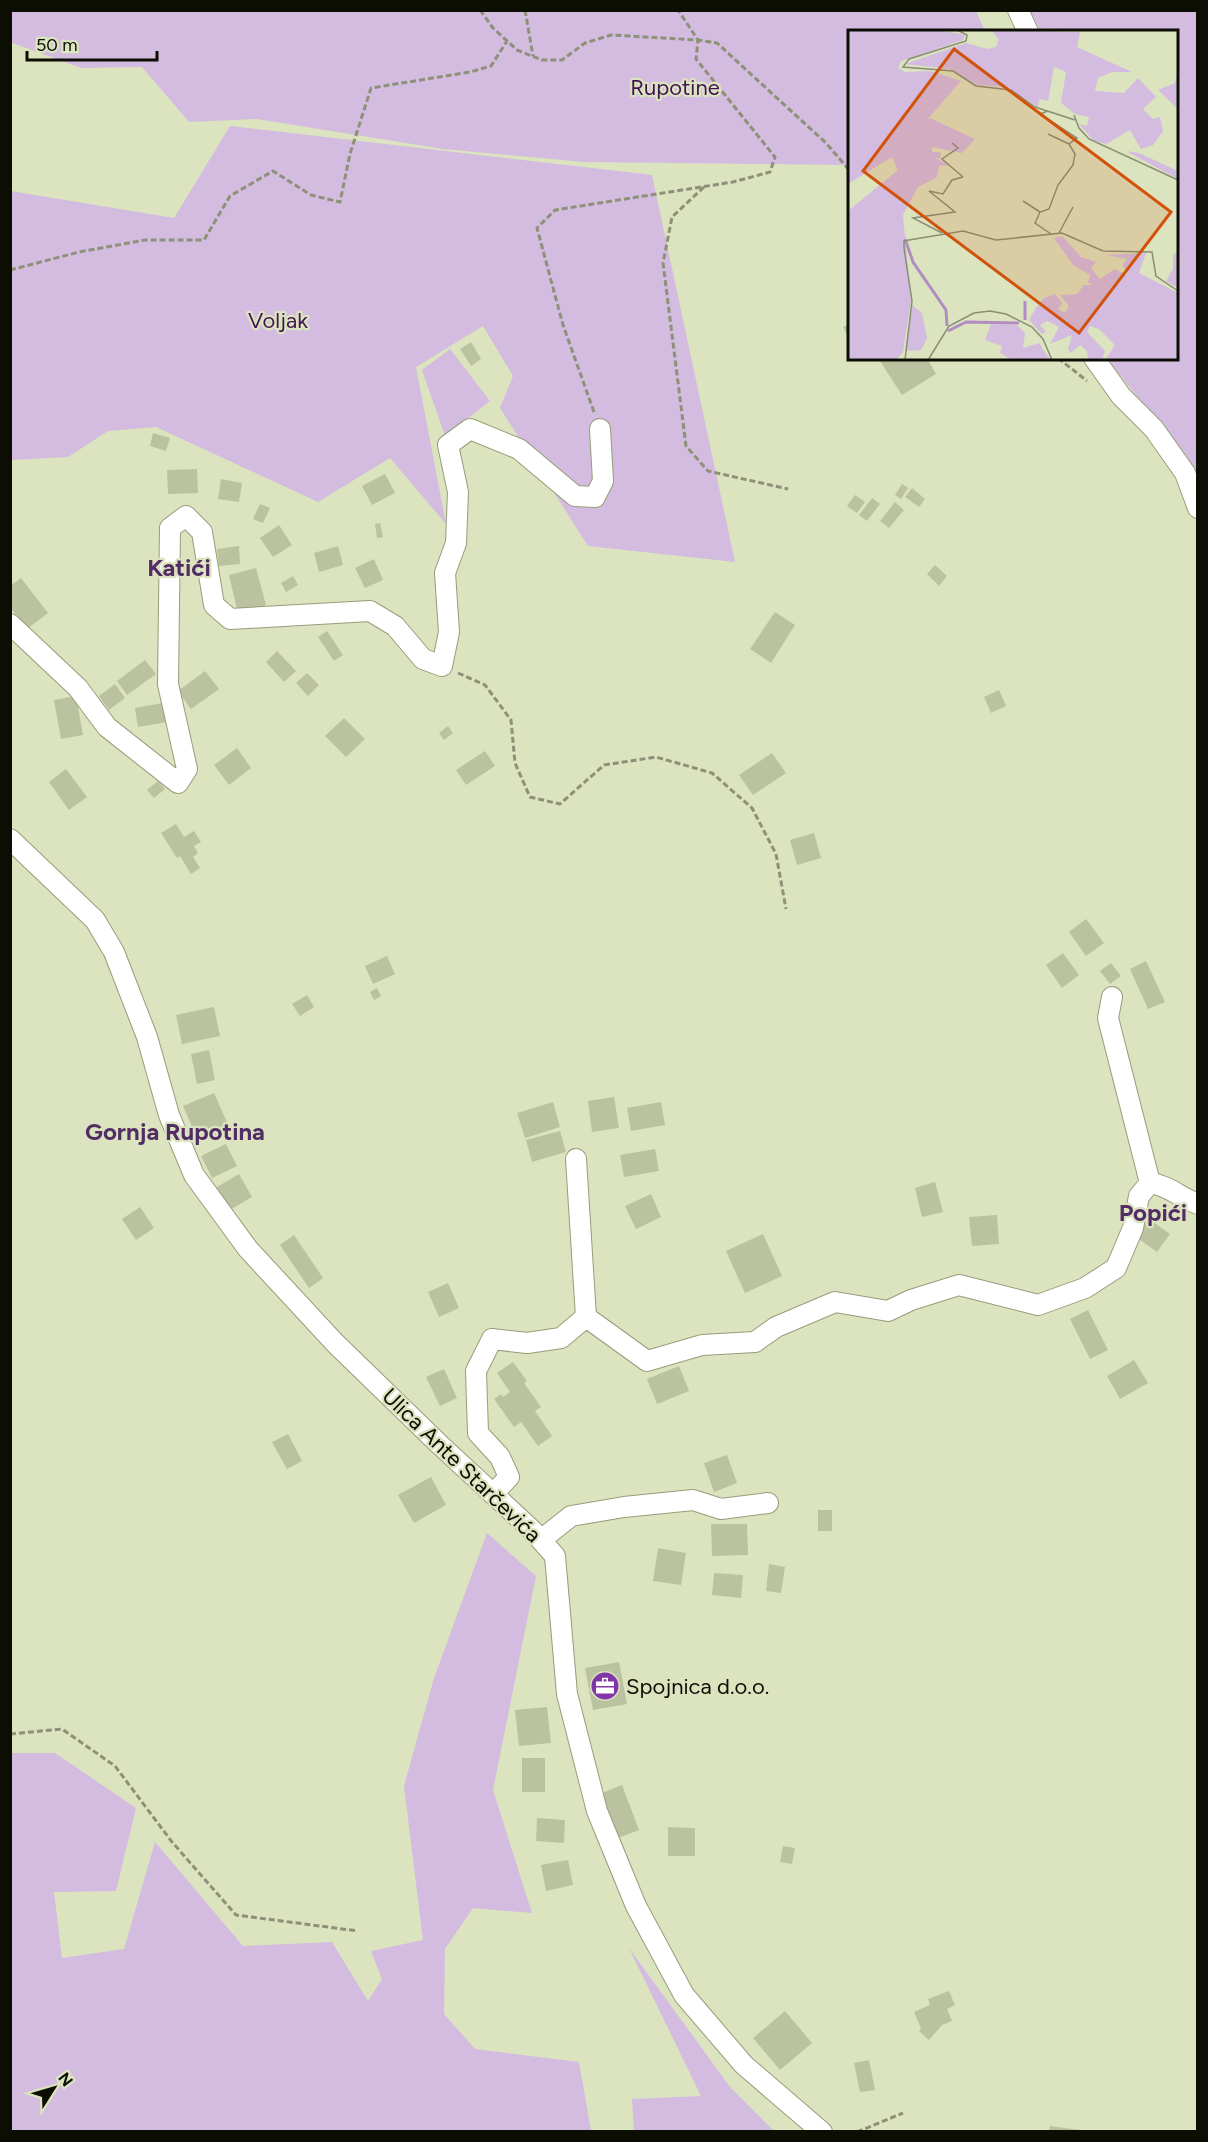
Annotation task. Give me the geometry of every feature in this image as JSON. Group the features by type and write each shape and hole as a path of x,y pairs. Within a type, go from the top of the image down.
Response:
{"street":[{"path":"1018,10 1027,30"},
{"path":"1095,360 1121,396 1154,429 1185,473 1197,508"},
{"path":"10,624 78,688 106,727 178,783 187,769 168,684 170,528 186,516 202,532 214,604 231,619 370,611 395,626 423,660 442,666 449,632 445,573 456,543 458,492 448,445 470,429 519,449 575,496 595,497 603,481 600,429"},
{"name":"Ulica Ante Starčevića","path":"10,839 95,920 114,952 147,1037 169,1115 194,1175 248,1249 335,1343 555,1556 567,1694 597,1811 636,1906 684,1995 744,2065 822,2132"},
{"path":"1112,997 1108,1018 1150,1183"},
{"path":"576,1159 586,1317"},
{"path":"586,1317 647,1361 702,1345 755,1342 776,1327 834,1302 888,1311 911,1299 959,1285 1038,1305 1084,1288 1116,1268 1133,1228 1139,1196 1150,1183"},
{"path":"1150,1183 1163,1184 1184,1199 1197,1204"},
{"path":"493,1494 509,1477 500,1457 478,1433 476,1371 492,1339 527,1343 561,1338 586,1317"},
{"path":"541,1540 571,1516 624,1507 693,1500 721,1509 768,1503"}],"path":[{"path":"480,10 493,28 518,50 542,60 562,60 585,43 611,35 698,40 717,44 825,142 848,170"},
{"path":"525,10 533,56"},
{"path":"600,429 562,325 537,228 555,210 733,182 770,172 775,156 696,59 698,40 678,10"},
{"path":"10,270 79,252 145,240 204,240 230,196 273,171 311,195 340,202 350,153 371,88 470,72 491,66 507,41"},
{"path":"705,186 672,217 663,263 686,446 708,471 788,489"},
{"path":"442,666 485,685 511,720 514,763 530,797 560,804 604,765 656,757 712,773 752,808 776,854 786,909"},
{"path":"10,1734 62,1729 115,1766 172,1842 236,1915 358,1931"},
{"path":"856,2132 903,2113"}],"green space":[{"name":"Rupotine","path":"11,10 976,11 985,30 848,30 848,165 584,162 443,149 257,119 189,122 142,67 81,68 10,42"},
{"path":"1030,11 1197,11 1197,482 1148,410 1108,360 1178,360 1178,30 1040,30"},
{"name":"Voljak","path":"230,126 652,175 735,562 588,546 500,408 513,376 483,326 416,367 446,524 390,458 318,502 156,427 108,431 68,457 11,460 11,191 174,218"},
{"path":"450,349 490,401 445,436 422,370"},
{"path":"487,1533 536,1576 493,1790 532,1913 473,1908 445,1949 444,2014 475,2049 579,2062 591,2131 11,2131 11,1753 55,1753 136,1808 116,1891 54,1892 62,1958 124,1949 155,1842 243,1946 332,1942 368,2001 382,1979 371,1951 423,1940 404,1786 434,1678"},
{"path":"629,1948 730,2087 774,2131 634,2131 632,2099 701,2096"}],"building":[{"path":"848,324 848,336 843,327"},
{"path":"471,342 481,359 471,366 460,349"},
{"path":"879,360 928,360 936,374 902,395"},
{"path":"153,433 170,438 166,451 150,446"},
{"path":"197,469 198,493 168,494 167,470"},
{"path":"385,474 395,493 372,505 362,486"},
{"path":"221,479 242,483 239,502 218,499"},
{"path":"902,484 908,488 901,499 895,495"},
{"path":"912,488 925,499 919,507 905,497"},
{"path":"855,495 865,502 857,513 847,506"},
{"path":"872,498 880,504 867,521 859,515"},
{"path":"895,502 904,510 889,528 880,521"},
{"path":"260,504 270,508 263,523 253,519"},
{"path":"380,523 383,537 377,538 375,524"},
{"path":"279,525 292,545 273,557 260,538"},
{"path":"239,546 240,564 219,566 217,549"},
{"path":"338,546 343,565 319,572 314,553"},
{"path":"374,559 383,580 365,588 355,568"},
{"path":"935,565 947,576 939,586 927,574"},
{"path":"256,568 266,605 238,613 229,575"},
{"path":"293,576 298,585 286,592 281,583"},
{"path":"21,578 48,613 27,629 10,607 10,586"},
{"path":"775,612 795,625 771,663 750,649"},
{"path":"327,631 343,655 334,661 318,637"},
{"path":"277,651 296,671 284,682 266,662"},
{"path":"145,660 156,674 127,695 117,681"},
{"path":"205,671 219,689 191,709 178,691"},
{"path":"307,673 319,685 308,696 296,683"},
{"path":"115,684 125,698 109,710 99,696"},
{"path":"999,690 1006,706 991,713 984,697"},
{"path":"76,696 83,735 61,739 54,700"},
{"path":"163,703 167,722 138,727 135,708"},
{"path":"344,718 365,739 346,757 325,736"},
{"path":"448,726 453,733 444,740 439,733"},
{"path":"237,748 251,768 229,785 214,765"},
{"path":"485,751 495,766 466,785 456,770"},
{"path":"772,753 786,773 753,795 739,775"},
{"path":"66,769 87,797 69,810 49,782"},
{"path":"158,781 165,789 154,798 147,790"},
{"path":"176,824 184,837 194,831 201,842 194,846 198,853 193,857 200,868 191,874 180,856 177,858 161,833"},
{"path":"814,833 821,858 797,865 790,840"},
{"path":"1086,919 1104,943 1086,956 1069,932"},
{"path":"1063,953 1079,975 1062,988 1046,965"},
{"path":"387,956 395,974 373,984 365,966"},
{"path":"1146,961 1165,1002 1148,1009 1130,969"},
{"path":"1111,963 1121,976 1110,984 1100,971"},
{"path":"377,988 381,996 374,1000 370,992"},
{"path":"307,995 314,1007 300,1016 292,1004"},
{"path":"214,1007 220,1036 182,1044 176,1015"},
{"path":"209,1050 215,1080 197,1084 191,1054"},
{"path":"214,1093 230,1129 199,1143 183,1106"},
{"path":"614,1097 619,1128 592,1132 588,1101"},
{"path":"553,1102 560,1127 525,1138 517,1113"},
{"path":"661,1102 665,1125 631,1131 627,1108"},
{"path":"560,1131 566,1152 532,1162 526,1140"},
{"path":"226,1144 237,1166 212,1178 201,1156"},
{"path":"655,1149 659,1171 624,1177 620,1155"},
{"path":"239,1174 252,1197 230,1210 217,1187"},
{"path":"935,1182 943,1212 922,1217 915,1188"},
{"path":"651,1194 661,1217 636,1229 625,1206"},
{"path":"140,1207 154,1228 136,1240 122,1219"},
{"path":"997,1215 999,1244 972,1246 969,1217"},
{"path":"1149,1219 1170,1234 1157,1252 1136,1237"},
{"path":"763,1234 782,1276 745,1293 726,1251"},
{"path":"294,1235 323,1278 309,1288 280,1245"},
{"path":"448,1283 459,1308 439,1317 428,1292"},
{"path":"1088,1310 1108,1350 1090,1359 1070,1319"},
{"path":"1134,1360 1148,1383 1120,1399 1107,1376"},
{"path":"513,1362 527,1381 524,1383 541,1407 535,1411 552,1436 538,1446 521,1422 514,1427 494,1399 510,1392 497,1373"},
{"path":"679,1366 689,1391 657,1404 647,1379"},
{"path":"444,1369 457,1398 440,1406 426,1377"},
{"path":"288,1434 302,1461 287,1469 272,1442"},
{"path":"727,1455 737,1483 714,1492 704,1463"},
{"path":"431,1477 446,1505 414,1523 398,1495"},
{"path":"818,1510 832,1510 832,1531 818,1531"},
{"path":"711,1524 747,1524 748,1555 712,1556"},
{"path":"658,1548 686,1553 681,1585 653,1581"},
{"path":"769,1564 785,1567 781,1593 766,1591"},
{"path":"714,1573 743,1575 741,1598 712,1595"},
{"path":"619,1662 627,1704 593,1710 585,1668"},
{"path":"547,1707 551,1743 519,1746 515,1710"},
{"path":"522,1758 545,1758 545,1792 522,1792"},
{"path":"622,1785 639,1830 618,1838 602,1793"},
{"path":"537,1818 565,1820 564,1843 536,1841"},
{"path":"668,1827 695,1828 695,1856 668,1856"},
{"path":"783,1846 795,1848 792,1864 780,1862"},
{"path":"568,1860 573,1885 546,1891 541,1865"},
{"path":"949,1991 955,2005 947,2009 952,2021 942,2025 929,2040 919,2031 921,2028 914,2012 930,2005 928,1999"},
{"path":"785,2011 812,2043 780,2070 753,2038"},
{"path":"869,2060 875,2090 860,2092 854,2063"},
{"path":"1050,2126 1080,2130 1080,2132 1049,2132"}],"place":[{"name":"Spojnica d.o.o.","path":"605,1686"}],"district":[{"name":"Katići","path":"179,568"},
{"name":"Gornja Rupotina","path":"175,1132"},
{"name":"Popići","path":"1153,1213"}]}
